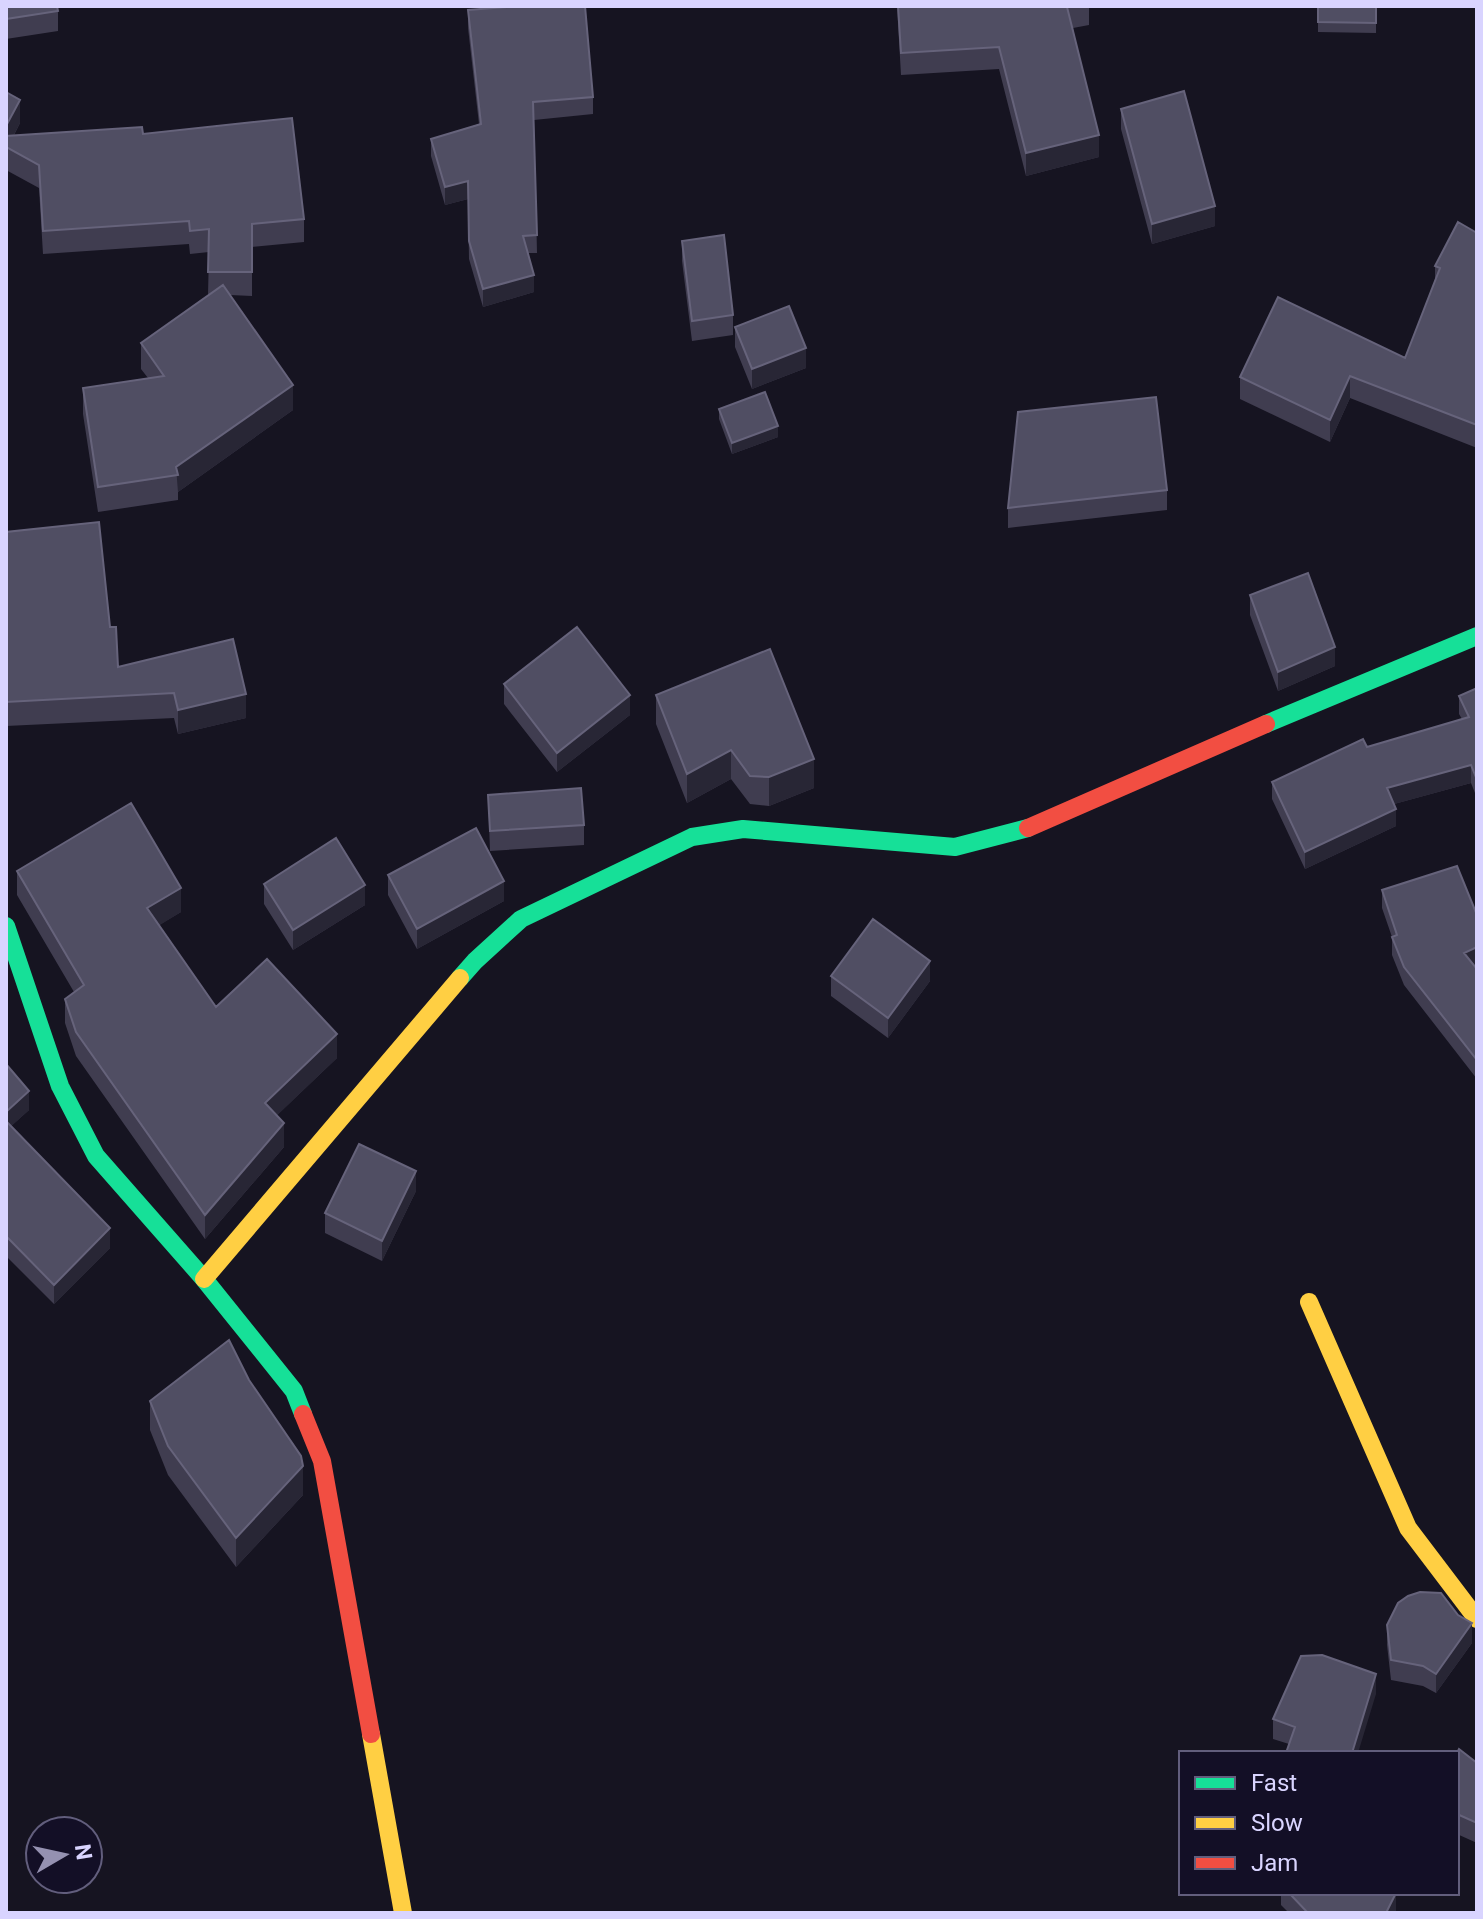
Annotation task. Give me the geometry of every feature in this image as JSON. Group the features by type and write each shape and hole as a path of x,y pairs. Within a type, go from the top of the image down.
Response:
{"street":[{"path":"204,1279 475,961 521,919 692,837 743,829 955,847 1027,829 1343,690 1477,636"},
{"path":"6,926 60,1086 96,1156 204,1279 294,1391 322,1461 403,1913"},
{"path":"1309,1302 1408,1528 1477,1619"}],"building":[{"path":"6,6 57,6 58,11 6,19"},
{"path":"585,6 593,97 533,102 537,235 523,236 534,275 483,289 469,241 468,181 445,187 431,139 481,124 468,10"},
{"path":"898,6 1071,6 1067,7 1099,135 1026,153 999,47 901,53"},
{"path":"1318,6 1376,6 1376,23 1318,22"},
{"path":"1184,91 1215,206 1152,224 1121,109"},
{"path":"6,92 20,100 6,126"},
{"path":"292,118 304,219 252,224 252,272 208,272 209,229 190,231 189,221 43,231 39,165 6,147 6,136 142,127 143,134"},
{"path":"1458,222 1477,233 1477,425 1350,376 1330,420 1240,377 1278,297 1405,358 1440,268 1435,266"},
{"path":"724,235 733,315 692,321 682,241"},
{"path":"223,285 293,385 176,467 178,475 98,487 83,388 164,376 141,343"},
{"path":"789,306 806,348 752,369 735,327"},
{"path":"765,392 778,426 732,443 719,409"},
{"path":"1156,397 1167,490 1008,508 1018,412"},
{"path":"99,522 110,627 116,627 118,667 233,639 246,694 178,710 174,693 6,702 6,532"},
{"path":"1308,573 1335,647 1278,672 1250,595"},
{"path":"577,627 630,695 557,753 504,684"},
{"path":"770,649 814,759 769,777 750,776 731,750 687,774 656,695"},
{"path":"1477,688 1477,780 1471,765 1387,788 1396,809 1305,852 1272,782 1363,739 1367,747 1469,717 1459,696"},
{"path":"581,788 584,825 490,831 488,795"},
{"path":"131,803 181,888 147,908 216,1007 267,959 337,1034 265,1103 284,1123 205,1215 76,1032 65,999 84,985 17,871"},
{"path":"476,828 504,881 417,929 388,875"},
{"path":"336,838 365,885 293,930 264,884"},
{"path":"1457,866 1477,915 1477,947 1464,953 1477,969 1477,1060 1404,967 1392,937 1397,935 1382,890"},
{"path":"873,919 930,961 888,1018 831,976"},
{"path":"6,1064 29,1091 6,1112"},
{"path":"6,1121 110,1228 54,1285 6,1236"},
{"path":"359,1144 416,1171 382,1241 325,1213"},
{"path":"229,1340 249,1380 301,1456 303,1466 236,1538 168,1446 150,1401"},
{"path":"1420,1592 1441,1593 1458,1615 1472,1623 1436,1674 1423,1666 1391,1660 1387,1625 1398,1603"},
{"path":"1322,1655 1376,1674 1353,1751 1287,1751 1295,1727 1273,1719 1301,1656"},
{"path":"1458,1751 1477,1763 1477,1823 1459,1815"},
{"path":"1291,1895 1395,1895 1386,1913 1308,1913"}],"traffic: fast":[{"path":"1266,724 1477,636"},
{"path":"460,978 521,919 692,837 743,829 955,847 1028,828"},
{"path":"6,926 60,1086 96,1156 204,1279 294,1391 303,1414"}],"traffic: slow":[{"path":"204,1279 460,978"},
{"path":"1309,1302 1408,1528 1477,1619"},
{"path":"371,1734 403,1913"}],"traffic: jam":[{"path":"1028,828 1266,724"},
{"path":"303,1414 322,1461 371,1734"}]}
